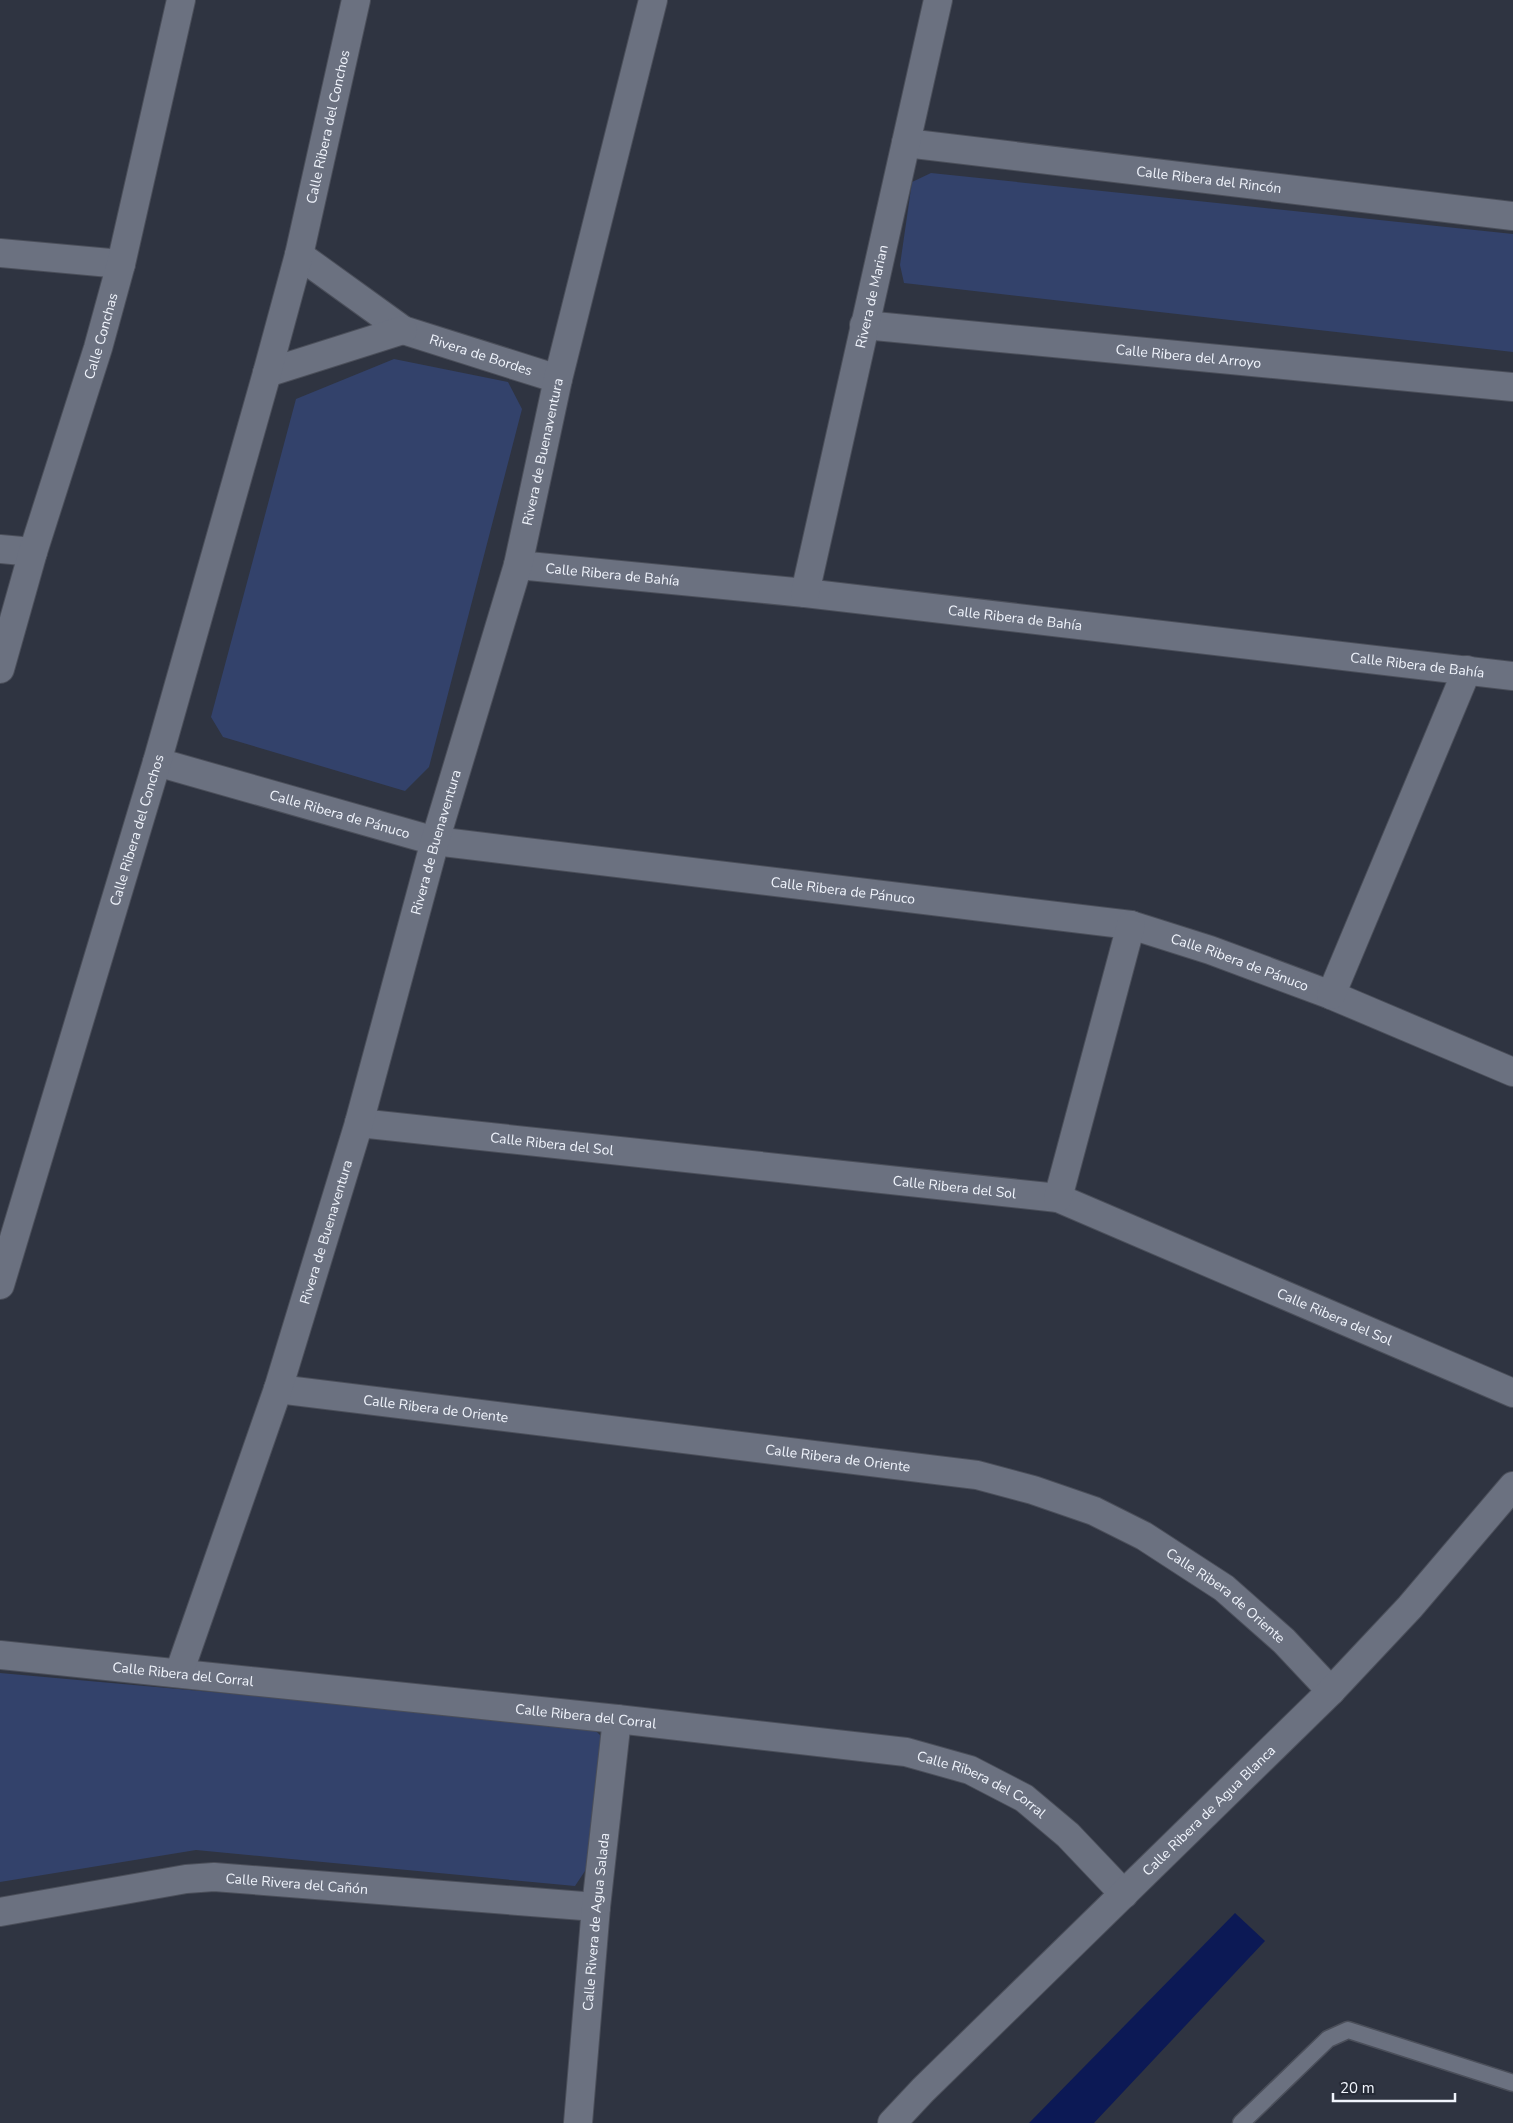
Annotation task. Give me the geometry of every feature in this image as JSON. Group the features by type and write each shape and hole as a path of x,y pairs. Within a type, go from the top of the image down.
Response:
{"street":[{"name":"Calle Conchas","path":"0,668 33,552 98,348 121,264 180,0"},
{"name":"Calle Ribera del Conchos","path":"0,1285 157,762 267,373 299,255 356,0"},
{"name":"Rivera de Buenaventura","path":"179,1673 278,1389 359,1123 435,841 518,565 558,379 653,0"},
{"name":"Rivera de Marian","path":"805,593 938,0"},
{"name":"Calle Ribera del Rincón","path":"906,143 1513,216"},
{"path":"0,253 121,264"},
{"name":"Rivera de Bordes","path":"299,255 403,330 558,379"},
{"name":"Calle Ribera del Arroyo","path":"864,326 1513,386"},
{"path":"267,373 403,330"},
{"path":"0,549 33,552"},
{"name":"Calle Ribera de Bahía","path":"518,565 805,593 1513,676"},
{"path":"1331,995 1467,670"},
{"name":"Calle Ribera de Pánuco","path":"157,762 435,841 1131,925 1210,950 1331,995 1513,1072"},
{"path":"1058,1198 1131,925"},
{"name":"Calle Ribera del Sol","path":"359,1123 1058,1198 1513,1393"},
{"name":"Calle Ribera de Oriente","path":"278,1389 977,1475 1033,1490 1094,1511 1144,1536 1224,1588 1284,1641 1331,1691"},
{"name":"Calle Ribera de Agua Blanca","path":"892,2123 923,2090 1331,1691 1410,1607 1513,1486"},
{"name":"Calle Ribera del Corral","path":"0,1655 617,1719 906,1752 970,1770 1024,1798 1068,1835 1124,1894"},
{"name":"Calle Rivera de Agua Salada","path":"578,2123 596,1907 617,1719"},
{"name":"Calle Rivera del Cañón","path":"0,1912 186,1879 214,1877 596,1907"}],"lane":[{"path":"1241,2123 1328,2039 1348,2030 1513,2082"}],"shaded area":[{"path":"931,173 1513,234 1513,352 904,283 900,265 912,182"},
{"path":"394,359 508,382 522,409 429,767 405,791 223,737 211,717 296,399"},
{"path":"0,1673 591,1726 604,1739 591,1862 575,1886 196,1850 0,1882"},
{"path":"1235,1913 1265,1941 1094,2123 1029,2123"}]}
